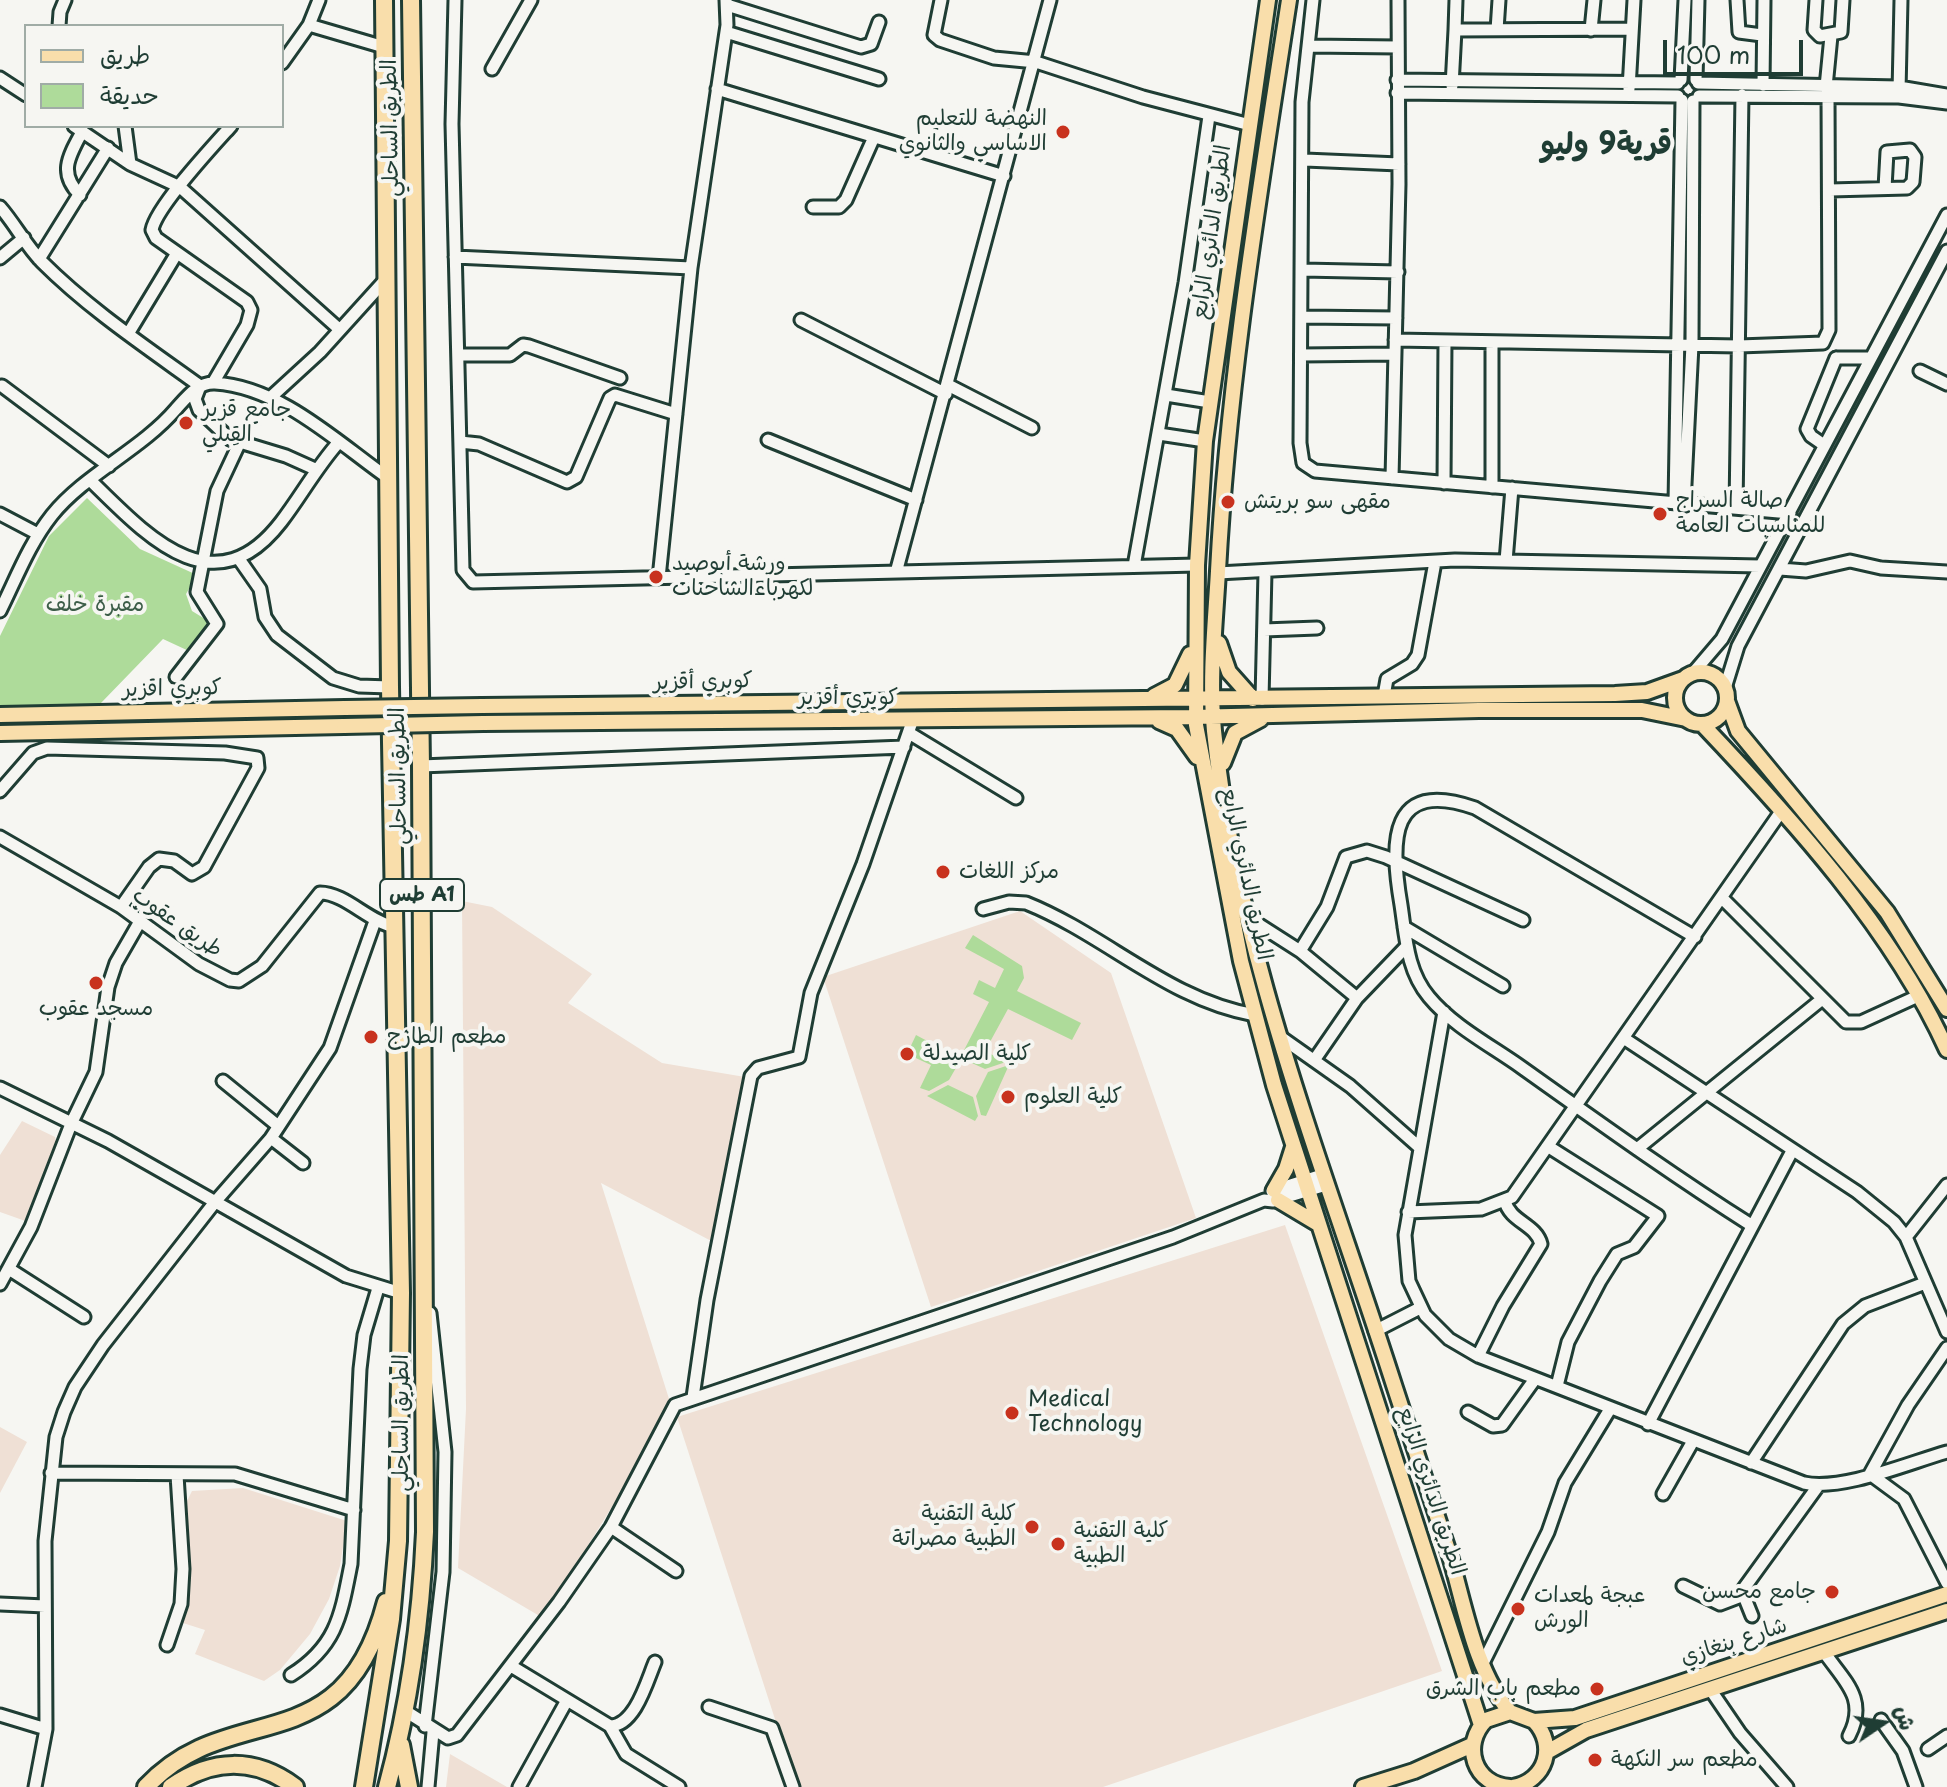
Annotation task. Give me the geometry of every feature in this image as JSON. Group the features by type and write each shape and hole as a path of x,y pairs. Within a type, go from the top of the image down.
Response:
{"highway":[{"name":"الطريق الساحلي","path":"364,1787 391,1619 398,1541 401,1293 390,687 384,0"},
{"name":"الطريق الساحلي","path":"387,1787 407,1712 421,1616 425,1532 421,766 411,0"},
{"path":"146,1787 182,1757 315,1710 341,1690 366,1658 383,1611 398,1541"},
{"path":"400,1740 409,1787"},
{"path":"171,1787 200,1769 244,1763 268,1771 295,1787"}],"main road":[{"name":"الطريق الدائري الرابع","path":"1268,0 1205,441 1197,565 1196,717 1203,772 1255,1015 1293,1147 1481,1725"},
{"name":"الطريق الدائري الرابع","path":"1289,0 1231,394 1214,621 1213,699 1222,783 1235,861 1268,997 1324,1180 1483,1663 1495,1691 1510,1712"},
{"path":"1214,621 1229,672 1257,699"},
{"path":"1134,700 1166,693 1175,685 1184,673 1196,630"},
{"path":"1686,719 1675,700 1688,676 1712,674 1726,694 1738,731 1887,912 1947,1007"},
{"name":"كوبري أقزير","path":"345,708 1634,693 1658,689 1688,676"},
{"path":"1702,724 1716,720 1726,694"},
{"name":"كوبري اقزير","path":"0,715 345,708"},
{"path":"1222,783 1223,762 1235,733 1246,724 1284,713 1642,710 1702,724 1855,900 1906,975 1947,1050"},
{"name":"كويري أقزير","path":"0,733 483,723 911,726 1284,713"},
{"path":"1135,717 1177,729 1192,746 1203,772"},
{"path":"1906,975 1921,964"},
{"path":"1293,1147 1272,1197 1300,1210 1320,1226"},
{"name":"شارع بنغازي","path":"1534,1721 1575,1718 1947,1594"},
{"name":"شارع بنغازي","path":"1547,1752 1586,1730 1947,1611"},
{"path":"1510,1712 1534,1721 1545,1738 1547,1752 1541,1769 1529,1782 1501,1787 1478,1770 1472,1745 1481,1725 1491,1717 1510,1712"},
{"path":"1363,1787 1414,1771 1472,1745"},
{"path":"1541,1769 1544,1787"}],"street":[{"path":"59,24 65,0"},
{"path":"284,60 309,25 319,0"},
{"path":"455,0 452,124 463,570 467,578 473,582 897,569 1197,565"},
{"path":"492,69 531,0"},
{"path":"941,0 933,27 934,35 940,40 994,58 1036,62 1209,116 1250,125"},
{"path":"897,569 1036,62 1050,0"},
{"path":"1313,0 1302,102 1305,160 1301,355 1303,463 1315,471 1790,513"},
{"path":"1392,478 1398,272 1398,0"},
{"path":"1452,86 1456,0"},
{"path":"1497,30 1499,0"},
{"path":"1591,30 1594,0"},
{"path":"1628,89 1634,0"},
{"path":"1680,504 1686,345 1685,0"},
{"path":"1685,93 1697,82 1698,0"},
{"path":"1737,0 1739,32 1762,35"},
{"path":"1763,85 1764,0"},
{"path":"1816,0 1814,30 1820,36 1841,32 1843,0"},
{"path":"1899,92 1901,0"},
{"path":"659,578 691,268 726,32 727,3 861,47 871,44 879,22"},
{"path":"309,25 384,47"},
{"path":"1455,30 1632,29"},
{"path":"726,32 879,79"},
{"path":"1823,343 1829,330 1827,91 1831,36"},
{"path":"1308,46 1398,47"},
{"path":"0,78 24,94"},
{"path":"1685,93 1697,82 1827,91"},
{"path":"1397,86 1628,89 1742,95 1827,91 1947,95"},
{"path":"717,89 1004,176"},
{"path":"1899,92 1947,103"},
{"path":"1736,508 1742,95"},
{"path":"1134,566 1166,395 1209,116"},
{"path":"125,128 130,164"},
{"path":"213,383 247,325 251,310 247,302 156,238 152,230 154,221 229,128"},
{"path":"80,195 68,183 66,169 78,129 130,164 180,187 339,329"},
{"path":"813,207 839,207 846,200 874,137"},
{"path":"39,259 108,148"},
{"path":"1305,160 1399,164"},
{"path":"1830,190 1885,188"},
{"path":"0,207 39,259 128,334 200,386"},
{"path":"1688,676 1722,639 1947,215"},
{"path":"0,258 24,238"},
{"path":"1726,694 1738,646 1947,251"},
{"path":"128,334 177,253"},
{"path":"455,257 691,268"},
{"path":"1303,270 1398,272"},
{"path":"271,397 387,278"},
{"path":"1302,317 1396,318"},
{"path":"801,320 1032,428"},
{"path":"1395,340 1739,346 1823,343"},
{"path":"1444,483 1445,341"},
{"path":"1492,342 1492,487"},
{"path":"1823,343 1836,358"},
{"path":"459,355 510,355 523,345 620,378"},
{"path":"1836,358 1873,352 1893,355"},
{"path":"1301,355 1395,354"},
{"path":"1824,445 1807,429 1836,358"},
{"path":"1920,371 1947,384"},
{"path":"0,611 38,534 55,512 165,422 200,386 213,383 271,397 388,478"},
{"path":"2,386 109,466"},
{"path":"200,386 195,399 199,410 218,431 239,444 286,456 315,469"},
{"path":"460,442 479,444 567,482 576,477 610,398 615,395 676,414"},
{"path":"1166,395 1210,402"},
{"path":"1159,434 1205,441"},
{"path":"768,440 916,500"},
{"path":"92,482 138,528 186,558 206,563 239,559 280,523 315,469 338,443"},
{"path":"176,677 217,624 197,596 206,563 217,491 239,444"},
{"path":"1506,561 1512,488"},
{"path":"0,514 38,534"},
{"path":"239,559 260,589 265,617 277,635 333,678 359,686 390,687"},
{"path":"1218,573 1506,561 1760,566"},
{"path":"1780,569 1806,571 1850,561 1881,568 1947,572"},
{"path":"1384,696 1387,679 1412,664 1418,655 1435,562"},
{"path":"1257,699 1264,630 1265,572"},
{"path":"1264,630 1317,628"},
{"path":"693,1397 707,1300 751,1076 758,1068 799,1057 811,993 863,864 911,726 1016,798"},
{"path":"421,766 904,747"},
{"path":"0,791 33,753 47,748 252,754 257,758 258,768 204,867 192,874 174,861 159,859 149,867 121,907"},
{"path":"1695,937 1496,819 1450,799 1420,802 1402,817 1396,830 1395,861 1406,947 1419,983 1444,1012 1574,1108 1751,1225"},
{"path":"1408,1212 1481,1209 1505,1201 1549,1147 1780,813"},
{"name":"طريق عقوب","path":"0,837 121,907 139,923 219,976 239,981 262,966 320,893 329,893 375,921 395,927"},
{"path":"1300,951 1327,907 1346,857 1367,851 1523,920"},
{"path":"1722,898 1841,1018 1853,1024 1918,996"},
{"path":"983,909 1009,902 1026,903 1165,982 1207,1002 1255,1015"},
{"path":"1250,919 1300,951 1357,998"},
{"path":"35,1787 46,1729 45,1606 51,1473 56,1437 87,1367 215,1202 271,1138 330,1048 375,921"},
{"path":"0,1284 31,1227 71,1124 96,1072 108,987 116,963 139,923"},
{"path":"1404,927 1503,986"},
{"path":"1315,1059 1357,998 1406,947"},
{"path":"1637,1149 1709,1094 1821,1000"},
{"path":"1444,1012 1408,1212 1405,1265 1420,1308 1449,1339 1478,1356 1610,1409 1818,1486 1947,1452"},
{"path":"1282,1038 1315,1059 1419,1147"},
{"path":"1625,1039 1857,1192 1906,1237 1947,1332"},
{"path":"223,1081 277,1125"},
{"path":"0,1088 108,1141 346,1276 401,1293"},
{"path":"271,1138 303,1163"},
{"path":"1549,1147 1658,1216 1634,1247 1614,1257 1568,1342 1557,1386"},
{"path":"1648,1424 1792,1151"},
{"path":"407,1712 429,1729 448,1738 457,1735 611,1527 675,1405 861,1345 1173,1237 1272,1197 1324,1180"},
{"path":"1906,1237 1947,1185"},
{"path":"1478,1356 1503,1306 1541,1244 1539,1237 1507,1210 1505,1201"},
{"path":"9,1269 84,1317"},
{"path":"1751,1463 1843,1324 1865,1306 1925,1283"},
{"path":"291,1675 314,1661 336,1629 351,1564 361,1358 378,1288"},
{"path":"422,1290 432,1324 445,1452 443,1572 429,1729 428,1787"},
{"path":"1375,1331 1420,1308"},
{"path":"1870,1474 1908,1405 1947,1348"},
{"path":"1468,1412 1493,1426 1502,1425 1535,1379"},
{"path":"1483,1663 1548,1532 1565,1483 1610,1409"},
{"path":"1663,1494 1693,1441"},
{"path":"51,1473 243,1475 354,1510"},
{"path":"1870,1474 1904,1499 1947,1583"},
{"path":"167,1645 181,1604 183,1569 177,1475"},
{"path":"1683,1586 1720,1604 1741,1596 1818,1486"},
{"path":"611,1527 676,1571"},
{"path":"1741,1596 1752,1616"},
{"path":"0,1604 45,1606"},
{"path":"1824,1652 1858,1707 1857,1721 1849,1736"},
{"path":"511,1666 566,1702 610,1726 618,1726 627,1720 655,1662"},
{"path":"1710,1689 1740,1733 1787,1787"},
{"path":"519,1787 566,1702"},
{"path":"709,1707 772,1728 793,1787"},
{"path":"0,1715 46,1729"},
{"path":"1881,1720 1903,1751 1916,1787"},
{"path":"610,1726 626,1754 679,1787"},
{"path":"1928,1749 1947,1736"}],"shaded area":[{"path":"462,901 492,907 592,974 568,1003 662,1063 745,1077 717,1244 601,1183 670,1402 641,1460 543,1618 458,1568 466,1409"},
{"name":"كلية العلوم","path":"1020,911 1111,973 1196,1218 931,1307 823,977"},
{"path":"22,1121 55,1137 57,1147 31,1223 0,1212 0,1155"},
{"name":"كلية التقنية الطبية","path":"1285,1225 1442,1671 1103,1787 797,1787 677,1417"},
{"path":"0,1427 27,1442 0,1493"},
{"path":"243,1488 347,1521 340,1566 329,1599 310,1634 280,1670 264,1681 195,1654 205,1630 183,1623 188,1588 183,1509 192,1491"},
{"path":"450,1754 507,1787 446,1787"}],"green space":[{"name":"مقبرة خلف","path":"87,498 140,549 197,575 186,594 192,611 210,622 191,652 163,639 100,704 0,706 0,636 49,536"},
{"path":"973,935 1022,966 1024,978 1017,991 1081,1023 1072,1040 1008,1009 985,1051 1006,1062 985,1069 963,1059 962,1054 989,1002 973,994 979,980 995,988 1004,969 965,948"},
{"path":"916,1035 961,1059 949,1080 929,1091 920,1088 931,1065 907,1054"},
{"path":"1009,1065 986,1116 981,1115 976,1096 988,1072"},
{"path":"948,1085 973,1097 978,1116 975,1121 927,1096"}],"place":[{"name":"النهضة للتعليم الاساسي والثانوي","path":"1063,132"},
{"name":"جامع قزير القِبلي","path":"186,423"},
{"name":"مقهى سو بريتش","path":"1228,502"},
{"name":"صالة السراج للمناسبات العامة","path":"1660,514"},
{"name":"ورشة أبوصيد لكهرباءالشاحنات","path":"656,577"},
{"name":"مركز اللغات","path":"943,872"},
{"name":"مسجد عقوب","path":"96,983"},
{"name":"مطعم الطازج","path":"371,1037"},
{"name":"كلية الصيدلة","path":"907,1054"},
{"name":"كلية العلوم","path":"1008,1097"},
{"name":"Medical Technology","path":"1012,1413"},
{"name":"كلية التقنية الطبية مصراتة","path":"1032,1527"},
{"name":"كلية التقنية الطبية","path":"1058,1544"},
{"name":"جامع محسن","path":"1832,1592"},
{"name":"عبجة لمعدات الورش","path":"1518,1609"},
{"name":"مطعم باب الشرق","path":"1597,1689"},
{"name":"مطعم سر النكهة","path":"1595,1760"}],"district":[{"name":"قرية9 وليو","path":"1606,146"}]}
